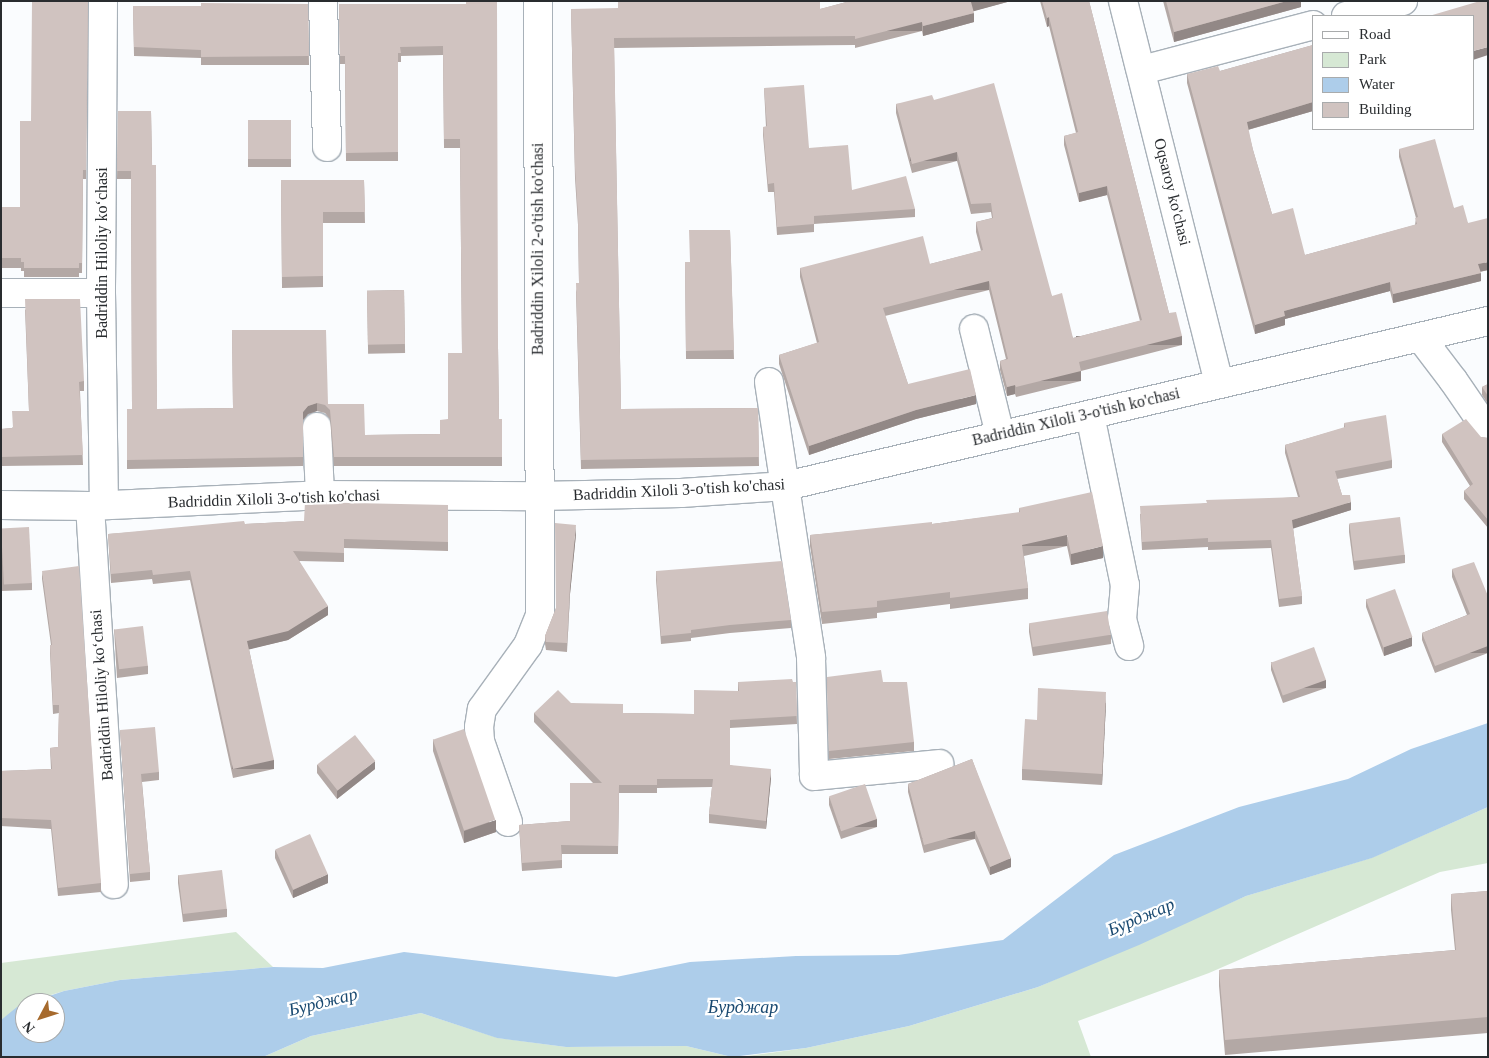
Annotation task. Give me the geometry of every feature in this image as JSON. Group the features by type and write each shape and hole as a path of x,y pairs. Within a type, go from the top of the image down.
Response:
{"street":[{"name":"Badriddin Hiloliy koʻchasi","path":"103,1 97,506 114,884"},
{"path":"323,1 327,147"},
{"name":"Badriddin Xiloli 2-o'tish ko'chasi","path":"508,822 480,741 479,727 482,709 528,645 540,616 538,496 538,1"},
{"name":"Oqsaroy ko'chasi","path":"1123,1 1142,70 1219,383"},
{"path":"1350,15 1403,1"},
{"path":"1142,70 1312,25"},
{"path":"1,293 101,292"},
{"name":"Badriddin Xiloli 3-o'tish ko'chasi","path":"1,505 97,506 320,495 538,496 681,493 786,486 913,457 1000,434 1090,415 1488,321"},
{"path":"974,329 1000,434"},
{"path":"1421,338 1488,431"},
{"path":"769,382 811,658 814,776 940,764"},
{"path":"1090,415 1125,585 1122,619 1129,646"},
{"path":"317,427 320,495"}],"green space":[{"path":"1488,807 1488,863 1440,872 1209,973 1078,1021 1091,1057 739,1057 806,1048 909,1026 1038,987 1246,896 1371,858"},
{"path":"236,932 273,967 120,980 58,993 15,993 15,1010 1,1020 1,963"},
{"path":"421,1013 498,1038 566,1047 686,1046 732,1057 263,1057 311,1036"}],"water":[{"name":"Бурджар","path":"1488,723 1488,807 1372,858 1246,896 1139,945 1038,987 909,1026 806,1048 732,1057 686,1046 566,1047 497,1038 421,1013 311,1036 263,1057 1,1057 1,1020 15,1009 15,1043 65,1043 65,993 58,993 120,980 273,967 323,968 404,952 616,977 690,962 796,956 898,955 1003,940 1114,855 1239,807 1348,779 1411,749"}],"building":[{"path":"32,1 88,1 86,170 83,170 82,263 79,263 79,268 24,268 24,262 21,262 21,258 1,258 1,207 20,207 20,121 31,121"},
{"path":"466,1 497,1 498,346 499,419 502,419 502,457 334,457 330,410 325,405 317,403 308,406 303,412 303,457 127,460 127,409 132,409 131,171 117,171 118,111 151,111 152,165 156,165 157,409 233,408 232,330 326,330 328,404 364,404 365,435 440,434 440,420 448,419 448,353 462,353 460,139 444,139 443,46 400,47 401,53 398,53 398,152 346,153 345,56 340,56 339,4 466,4"},
{"path":"618,1 820,1 820,9 850,1 975,1 971,2 974,13 923,26 922,22 855,39 855,36 614,38 621,409 758,408 759,457 581,460 576,283 579,283 578,216 571,9 618,8"},
{"path":"1042,1 1089,1 1169,313 1176,312 1182,336 1079,362 1081,371 1016,387 1015,385 1007,387 1000,361 1008,359 989,281 883,308 908,384 970,369 976,395 916,410 809,446 779,355 819,342 800,268 923,236 930,264 983,250 976,222 993,218 991,203 971,204 957,152 912,164 896,104 932,95 934,100 994,83 1052,296 1062,293 1073,338 1142,320 1107,186 1079,193 1064,136 1078,132 1049,17 1047,18"},
{"path":"1166,1 1287,1 1174,32"},
{"path":"1480,1 1488,1 1488,47 1474,51 1474,15 1432,15"},
{"path":"201,3 308,4 309,56 201,57 201,50 134,47 133,6 201,6"},
{"path":"1312,45 1312,102 1247,122 1253,150 1272,214 1293,208 1305,255 1417,224 1415,218 1418,217 1399,149 1435,139 1454,208 1463,205 1468,223 1488,218 1488,262 1478,264 1481,273 1393,294 1390,282 1284,311 1285,316 1255,325 1187,74 1218,66 1220,71"},
{"path":"804,85 809,148 848,145 852,190 906,176 915,209 814,216 814,224 777,227 774,183 768,184 763,127 767,126 764,88"},
{"path":"248,120 291,120 291,159 248,159"},
{"path":"281,180 364,180 365,212 323,212 323,276 282,277"},
{"path":"689,230 730,230 734,350 686,351 685,262 690,262"},
{"path":"404,290 405,344 368,345 367,291"},
{"path":"25,299 80,299 84,381 79,382 83,455 1,457 1,429 13,428 12,411 29,411"},
{"path":"1488,384 1488,396 1482,387"},
{"path":"1386,415 1392,460 1335,471 1342,495 1350,495 1351,502 1292,520 1302,596 1279,599 1271,540 1208,542 1208,538 1142,542 1140,506 1207,503 1206,500 1300,497 1285,445 1345,427 1344,423"},
{"path":"1466,419 1481,437 1488,438 1488,520 1464,491 1473,484 1442,434"},
{"path":"1092,492 1103,546 1071,554 1067,535 1022,545 1028,588 950,598 950,592 877,601 877,607 822,612 810,535 932,522 932,524 1020,512 1019,508"},
{"path":"305,502 448,505 448,542 344,539 344,553 293,551 328,606 288,631 247,641 274,760 233,769 190,571 153,575 152,570 111,574 108,534 244,521 245,524 304,521"},
{"path":"1400,517 1405,555 1354,561 1349,523"},
{"path":"555,523 576,525 567,643 546,642 545,636 556,608"},
{"path":"29,527 32,583 4,584 1,528"},
{"path":"782,561 791,620 730,625 691,630 691,633 661,636 656,571"},
{"path":"1474,562 1488,596 1488,646 1435,666 1422,633 1470,614 1452,569"},
{"path":"79,566 101,883 58,888 51,820 1,818 1,771 52,769 50,748 58,747 59,705 53,705 50,645 52,645 42,571"},
{"path":"1395,589 1412,637 1383,648 1366,600"},
{"path":"1107,611 1111,635 1033,647 1029,623"},
{"path":"143,626 148,666 119,669 114,630"},
{"path":"1314,647 1326,680 1283,696 1271,663"},
{"path":"881,670 883,682 907,682 914,742 829,751 827,677"},
{"path":"792,679 793,682 796,682 797,716 730,720 730,765 771,769 766,821 709,814 713,779 657,779 657,785 619,785 618,846 561,845 562,860 522,863 519,825 570,821 570,783 602,783 534,713 558,690 571,703 623,704 623,713 694,714 694,690 739,691 738,682"},
{"path":"1038,688 1106,692 1102,774 1022,769 1025,719 1037,720"},
{"path":"155,727 159,772 141,774 150,872 130,874 120,730"},
{"path":"464,729 495,820 464,831 433,740"},
{"path":"355,735 375,761 337,791 317,765"},
{"path":"972,759 1011,858 990,867 975,831 924,845 908,784"},
{"path":"865,784 877,819 841,831 829,796"},
{"path":"310,834 328,874 293,890 275,849"},
{"path":"222,870 227,909 183,914 178,875"},
{"path":"1488,891 1488,1017 1225,1040 1219,970 1456,950 1451,894"}]}
